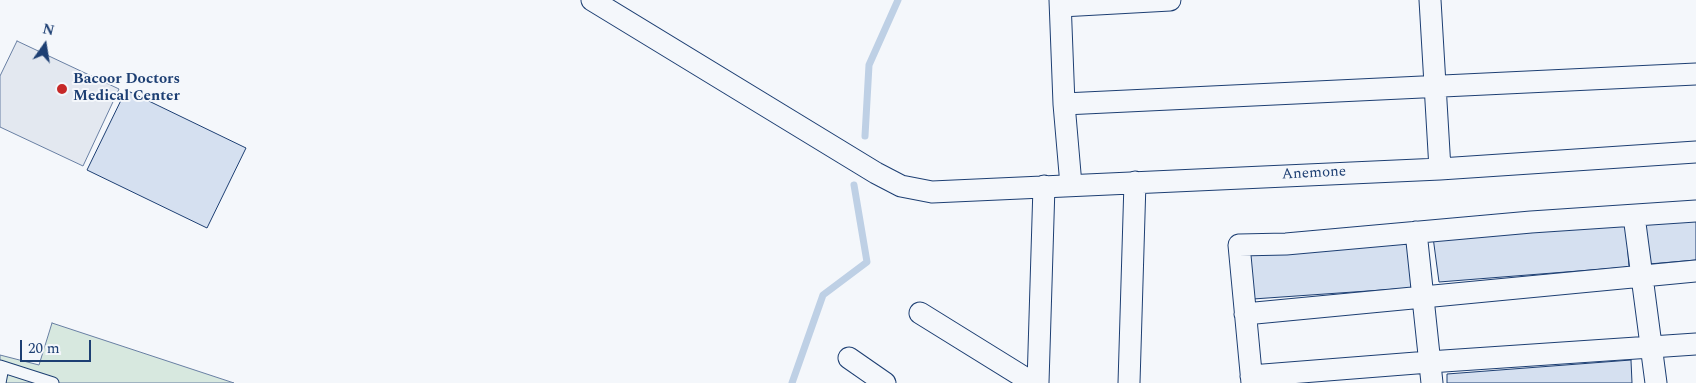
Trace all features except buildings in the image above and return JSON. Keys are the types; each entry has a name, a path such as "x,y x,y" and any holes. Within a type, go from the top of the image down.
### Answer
{"street":[{"name":"Anemone","path":"592,0 876,174 901,186 932,192 1071,184 1440,169 1696,152"},
{"path":"1071,184 1064,104 1061,3 1170,0"},
{"path":"1430,0 1440,169"},
{"path":"1064,104 1696,74"},
{"path":"1129,383 1135,182"},
{"path":"1038,383 1044,186"},
{"path":"1696,211 1531,222 1286,244 1239,245 1251,380 1430,362 1696,344"},
{"path":"1634,216 1656,383"},
{"path":"1416,232 1432,383"},
{"path":"1245,314 1696,271"},
{"path":"920,313 1033,383"},
{"path":"849,358 885,383"}],"lane":[{"path":"0,383 2,366 53,383"}],"shaded area":[{"path":"17,41 119,89 83,166 0,127 0,76"},
{"path":"52,323 234,383 0,383 0,355 39,365"}],"waterway":[{"path":"865,136 869,65 898,0"},
{"path":"792,383 823,295 867,262 854,185"}],"place":[{"name":"Bacoor Doctors Medical Center","path":"62,89"}]}
